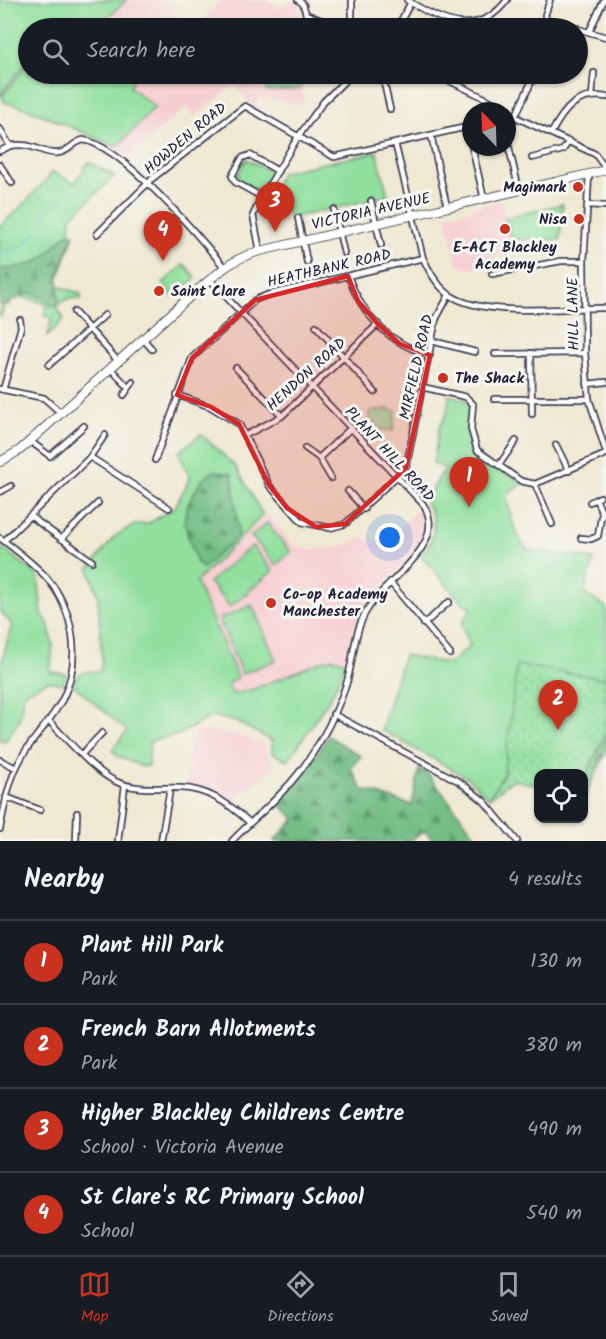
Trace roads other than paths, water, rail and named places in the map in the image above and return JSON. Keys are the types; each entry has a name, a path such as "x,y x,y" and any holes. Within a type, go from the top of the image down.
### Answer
{"main road":[{"name":"VICTORIA AVENUE","path":"0,462 30,441 224,267 260,251 606,169"}],"street":[{"path":"298,0 303,4 306,14 315,18"},
{"path":"352,0 352,18"},
{"path":"485,18 507,0"},
{"path":"604,0 589,32 606,37"},
{"path":"402,18 410,1 438,18"},
{"path":"546,18 545,15 552,1"},
{"path":"592,96 594,73"},
{"path":"260,251 253,215 298,137 331,93 341,84"},
{"path":"384,84 390,109"},
{"path":"456,84 492,102"},
{"path":"530,84 516,115 595,154 606,169"},
{"path":"552,132 562,113 573,103 592,96 606,98"},
{"name":"HOWDEN ROAD","path":"97,234 148,183 245,106 298,137"},
{"path":"298,137 334,157 462,128"},
{"path":"0,129 10,146"},
{"path":"431,135 447,207"},
{"path":"0,151 10,146 29,144 58,153 79,141 89,141 104,148 148,183 224,267"},
{"path":"532,158 561,151 569,141"},
{"path":"395,143 423,258 431,273 449,295 472,306 492,308 606,308"},
{"path":"262,197 235,182 232,176 242,158 250,155 278,171"},
{"path":"474,156 484,199"},
{"path":"511,156 519,190"},
{"path":"0,165 12,183"},
{"name":"HILL LANE","path":"589,174 584,261 585,353 589,399 606,453"},
{"path":"371,201 381,245"},
{"path":"588,205 606,206"},
{"path":"334,210 344,253"},
{"path":"298,218 307,262"},
{"name":"HEATHBANK ROAD","path":"155,460 192,358 241,313 264,296 423,258"},
{"path":"492,274 561,261 584,261"},
{"path":"348,276 361,306 378,324 400,345 430,355"},
{"name":"PLANT HILL ROAD","path":"211,281 423,504 429,515 431,528 426,544 373,601 362,619 346,685 310,758 297,776 232,841"},
{"name":"MIRFIELD ROAD","path":"397,477 406,468 436,319 449,295"},
{"path":"74,312 119,362"},
{"path":"49,365 105,315"},
{"path":"20,320 21,327 2,389 48,400 62,412"},
{"name":"HENDON ROAD","path":"246,435 282,416 378,324"},
{"path":"315,326 375,392"},
{"path":"143,339 152,349"},
{"path":"432,341 475,352"},
{"path":"495,354 585,353"},
{"path":"531,354 531,414"},
{"path":"236,368 282,416"},
{"path":"111,369 128,387"},
{"path":"124,395 133,382"},
{"path":"587,384 606,382"},
{"path":"422,387 466,397 473,404 471,429 477,450 521,481 535,484 606,453"},
{"path":"177,395 230,416 246,435 269,485 302,522 330,528 345,524 397,477"},
{"path":"494,399 589,399"},
{"path":"30,441 50,456 84,426"},
{"path":"319,458 351,428"},
{"path":"0,829 6,797 16,768 63,697 70,678 73,651 69,622 60,599 47,578 2,540 90,457 105,435"},
{"path":"498,465 516,441"},
{"path":"556,445 569,471"},
{"path":"305,448 319,458 331,478"},
{"path":"90,457 169,508"},
{"path":"535,484 552,524"},
{"path":"0,492 11,486"},
{"path":"348,491 364,509"},
{"path":"580,538 591,539 598,536 604,513 595,499"},
{"path":"61,539 98,503"},
{"path":"30,516 92,561"},
{"path":"390,582 450,654"},
{"path":"424,624 449,602"},
{"path":"333,714 460,782 484,801 517,841"},
{"path":"49,721 103,774 125,785 144,789 187,789 210,795 234,808 249,822"},
{"path":"83,753 102,733"},
{"path":"0,760 16,768"},
{"path":"118,841 125,785"},
{"path":"161,841 170,789"},
{"path":"6,797 40,810"},
{"path":"76,841 77,813"}],"waterway":[{"path":"41,222 48,209 62,199"},
{"path":"0,255 22,247 39,230"}],"place":[{"name":"Magimark","path":"578,187"},
{"name":"Nisa","path":"579,219"},
{"name":"E-ACT Blackley Academy","path":"505,229"},
{"name":"Higher Blackley Childrens Centre","path":"275,232"},
{"name":"St Clare's RC Primary School","path":"163,261"},
{"name":"Saint Clare","path":"159,291"},
{"name":"The Shack","path":"443,378"},
{"name":"Plant Hill Park","path":"469,507"},
{"name":"Co-op Academy Manchester","path":"271,603"},
{"name":"French Barn Allotments","path":"558,730"}]}
